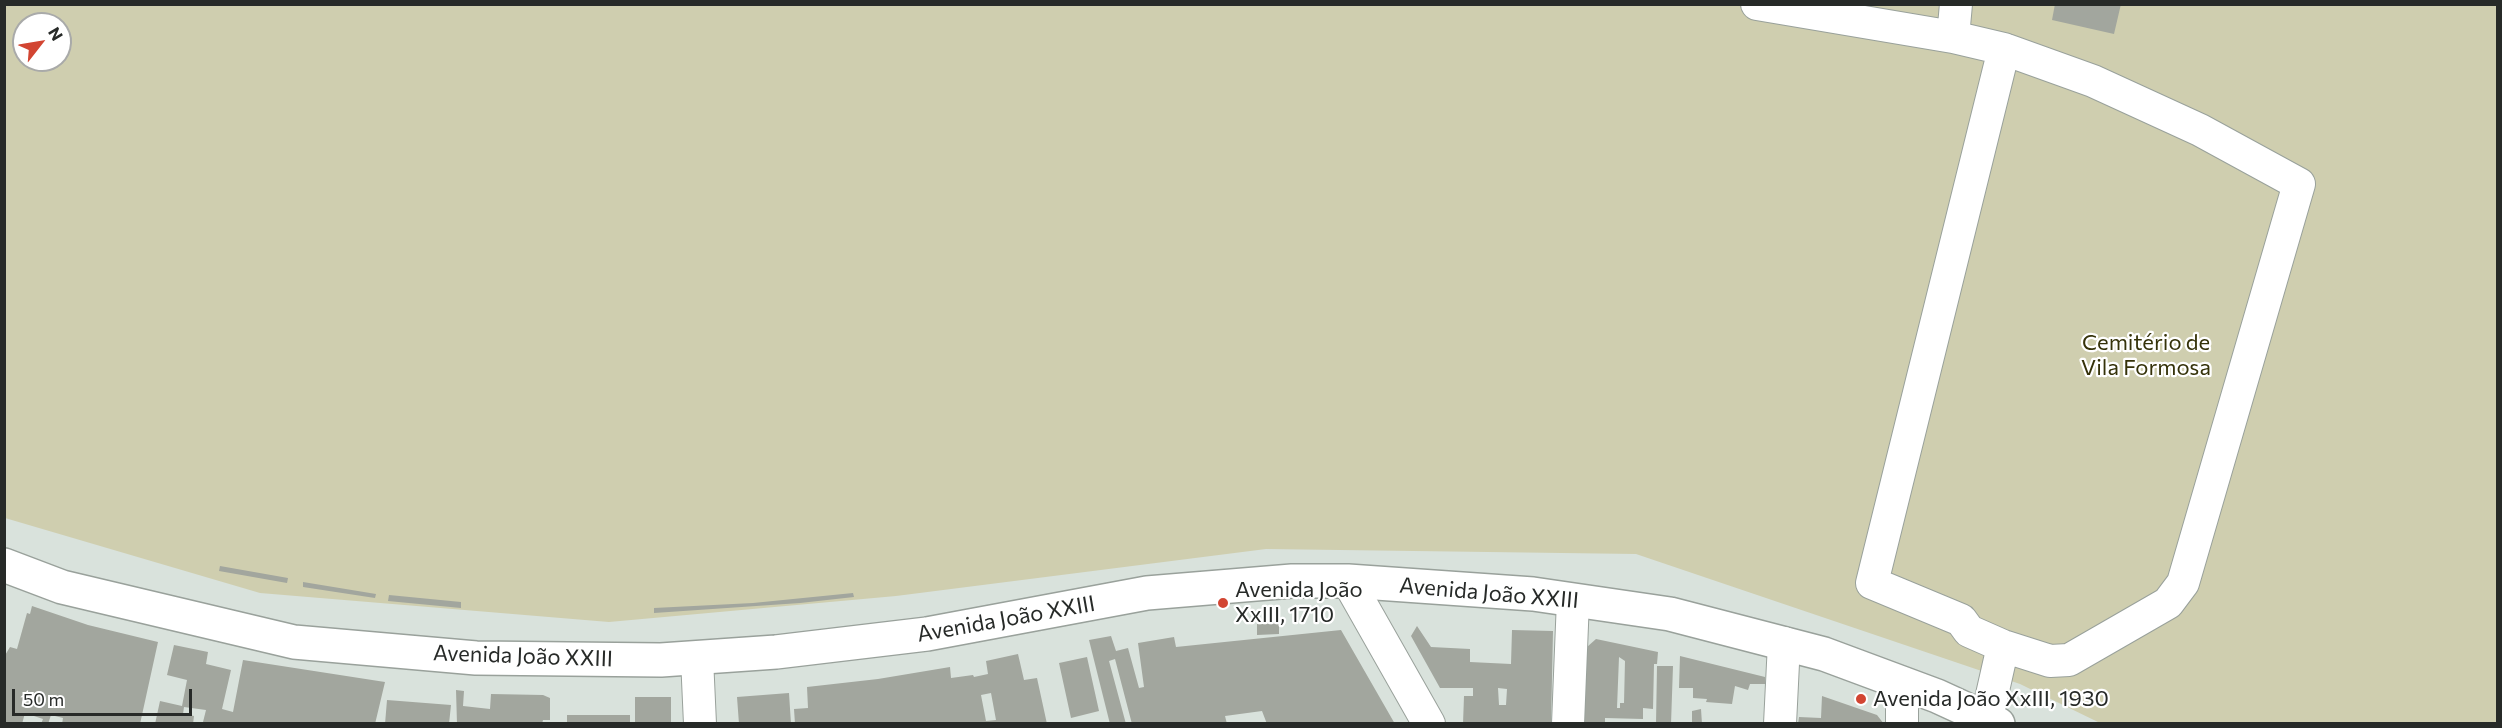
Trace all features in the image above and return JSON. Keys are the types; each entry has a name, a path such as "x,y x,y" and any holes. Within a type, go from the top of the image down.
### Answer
{"main road":[{"name":"Avenida João XXIII","path":"4,564 62,587 294,642 476,658 661,660 776,652 927,634 1147,592 1292,580 1348,581 1533,594 1670,614 1784,643 1824,654 1993,720"}],"street":[{"path":"1757,4 1953,37 2004,49 2093,81 2200,130 2300,184 2183,583 2168,603 2069,660 2050,661 2003,646 1969,631 1961,621 1872,583 2004,49"},
{"path":"1953,37 1956,4"},
{"path":"1348,581 1429,723"},
{"path":"1568,723 1573,600"},
{"path":"1780,723 1784,643"},
{"path":"1993,720 2003,646"},
{"path":"697,658 700,723"},
{"path":"1902,683 1902,723"}],"green space":[{"name":"Cemitério de Vila Formosa","path":"4,5 2497,5 2497,723 2100,723 2020,684 1636,554 1266,549 896,596 609,622 260,593 5,518"}],"building":[{"path":"2055,4 2121,4 2114,34 2052,20"},
{"path":"220,566 288,578 287,583 219,571"},
{"path":"303,582 376,594 375,598 303,587"},
{"path":"853,593 854,597 800,603 654,613 654,608 753,603"},
{"path":"389,595 461,602 461,608 388,601"},
{"path":"32,606 88,625 158,642 140,724 62,724 63,718 51,715 48,724 41,724 43,719 25,713 22,724 4,724 4,657 10,647 17,649 27,613 30,614"},
{"path":"1279,622 1279,634 1257,635 1257,624"},
{"path":"1417,626 1431,647 1470,649 1470,662 1511,664 1512,630 1553,631 1551,724 1463,724 1464,696 1473,696 1473,688 1440,688 1411,636","holes":["1498,688 1507,689 1506,705 1499,705"]},
{"path":"1341,630 1395,724 1267,724 1262,711 1225,716 1227,724 1132,724 1115,659 1109,661 1126,724 1110,724 1089,640 1111,636 1116,651 1128,648 1139,688 1144,687 1138,643 1174,637 1176,647"},
{"path":"1596,639 1658,652 1657,664 1654,664 1653,709 1643,708 1643,719 1605,718 1605,724 1584,724 1587,647","holes":["1619,657 1625,661 1624,703 1620,703 1620,708 1617,708"]},
{"path":"174,645 208,652 206,664 231,670 222,709 233,712 243,660 385,682 375,724 208,724 203,722 206,710 184,707 183,714 194,716 193,724 155,724 160,701 182,706 187,680 167,675"},
{"path":"1018,654 1024,680 1037,678 1047,724 795,724 794,709 808,708 807,687 878,679 950,667 951,678 973,675 974,677 988,674 986,661","holes":["991,693 996,720 986,721 981,695"]},
{"path":"1680,656 1765,677 1765,684 1750,684 1748,690 1735,686 1732,704 1706,702 1707,699 1693,698 1693,688 1679,688"},
{"path":"1087,657 1099,711 1071,718 1059,663"},
{"path":"1657,666 1673,666 1671,724 1656,724"},
{"path":"456,690 464,691 463,706 490,709 491,694 543,695 550,698 550,720 543,720 542,724 457,724"},
{"path":"789,693 791,724 739,724 737,697"},
{"path":"1822,696 1877,715 1884,724 1798,724 1799,717 1821,718"},
{"path":"635,697 671,697 671,724 635,724"},
{"path":"387,700 451,705 449,724 385,724"},
{"path":"1701,709 1702,724 1692,724 1692,711"},
{"path":"567,715 630,715 630,724 567,724"}],"place":[{"name":"Avenida João XxIII, 1710","path":"1223,603"},
{"name":"Avenida João XxIII, 1930","path":"1861,699"}]}
